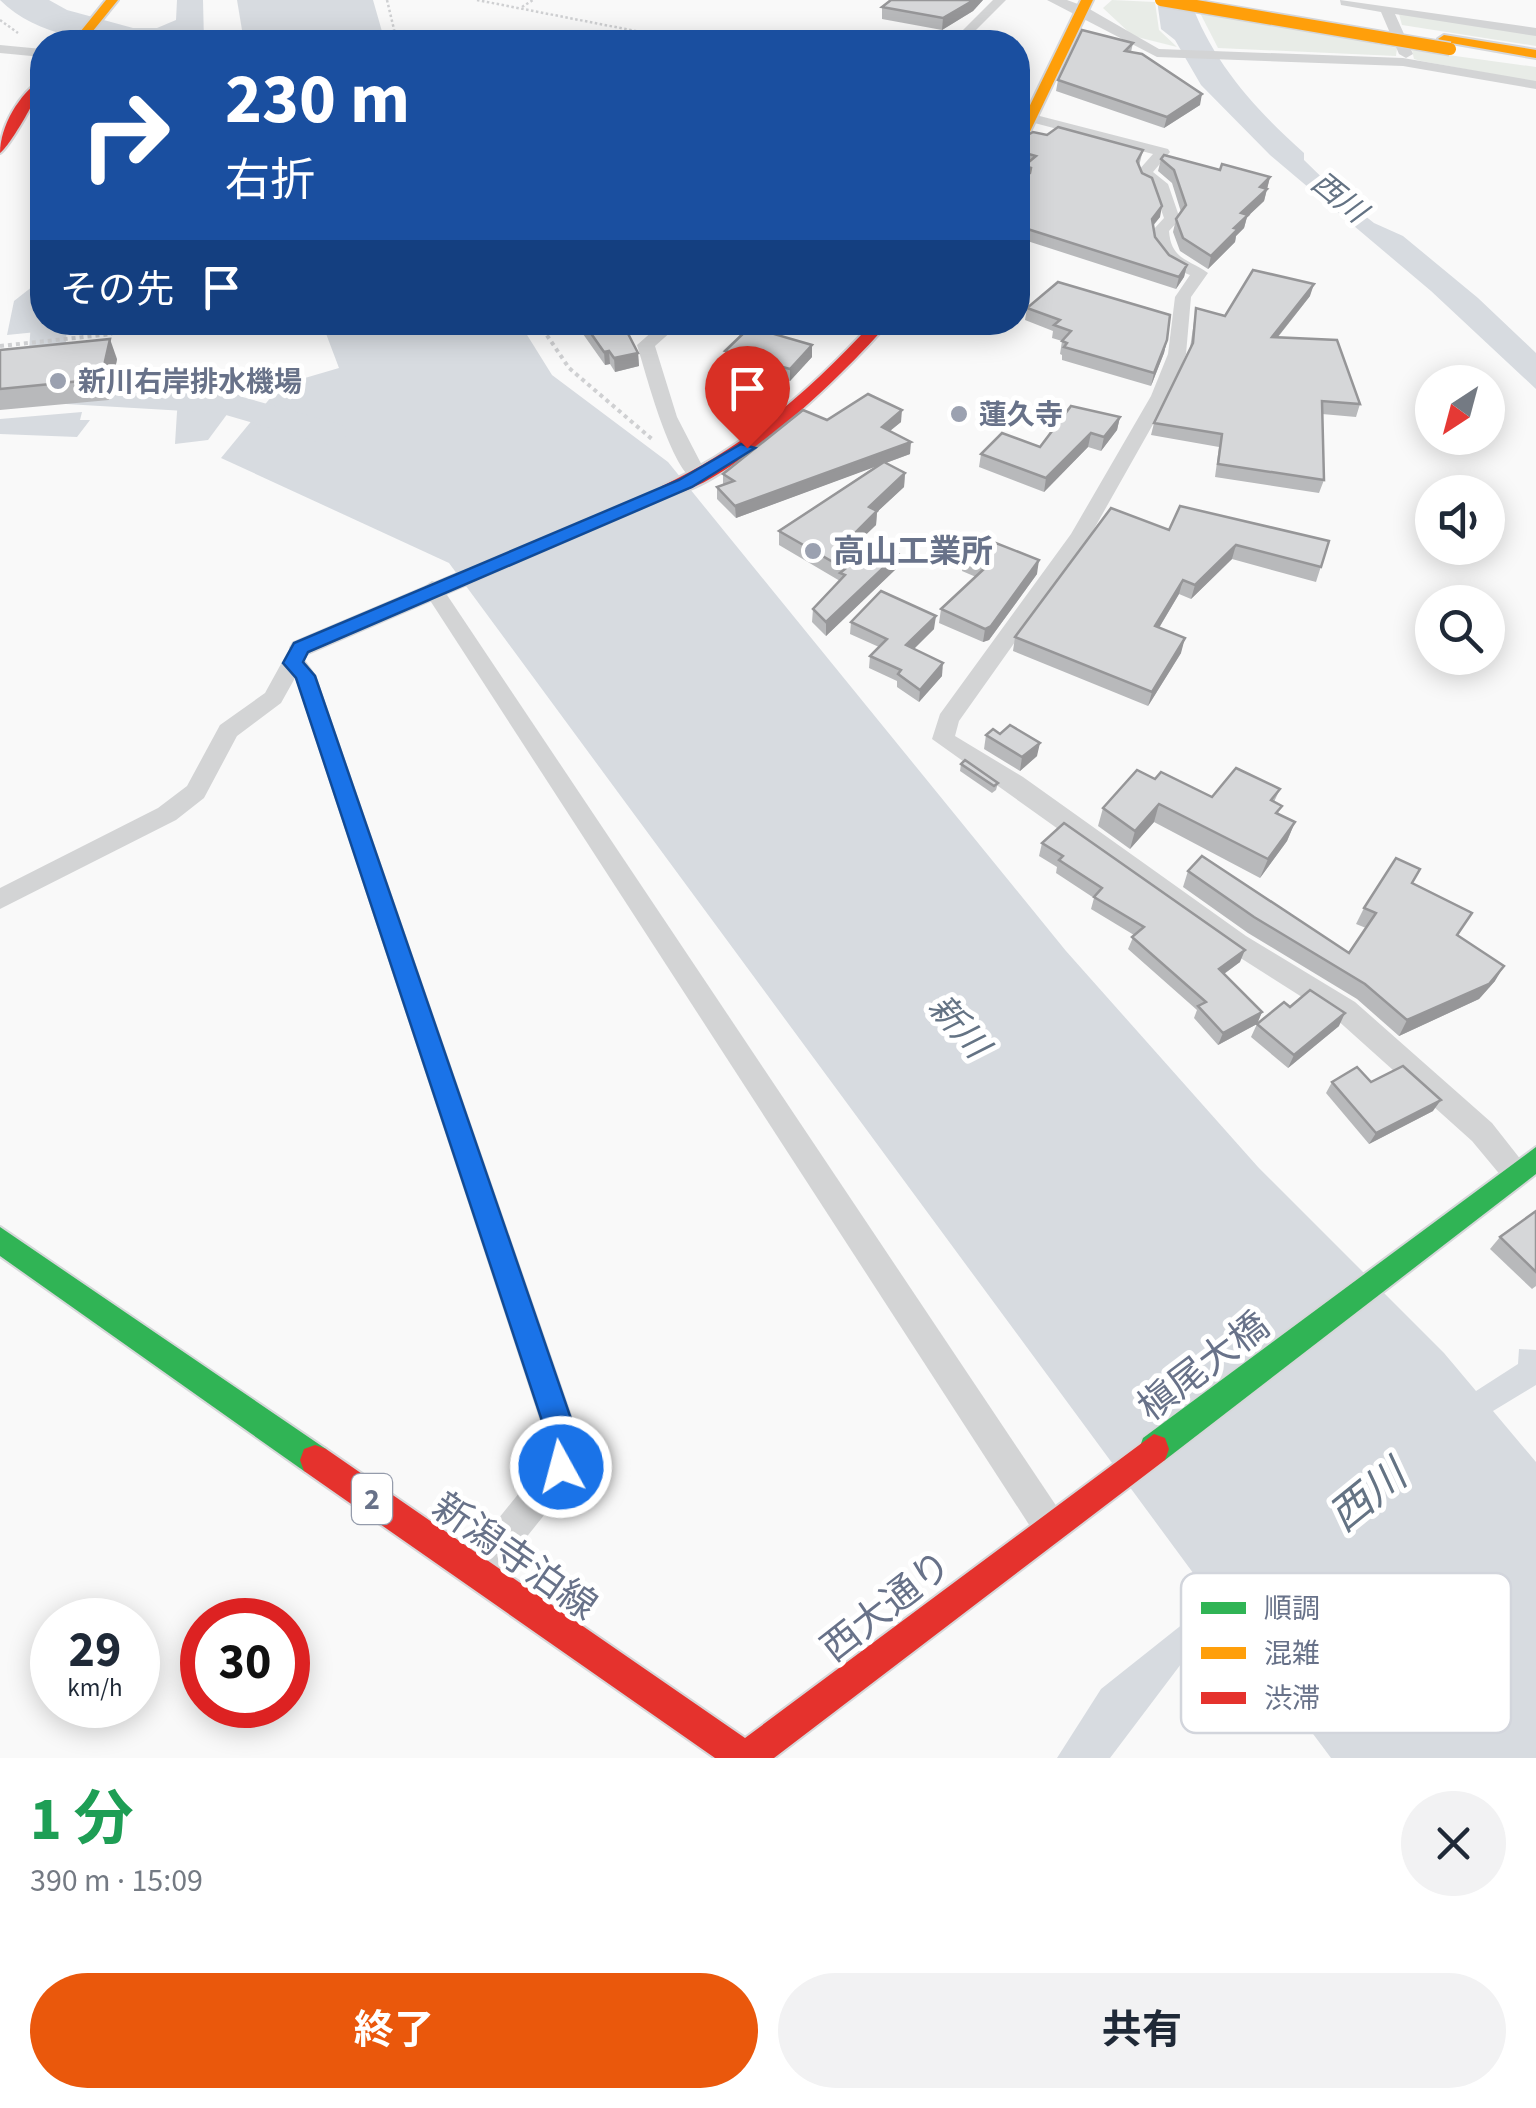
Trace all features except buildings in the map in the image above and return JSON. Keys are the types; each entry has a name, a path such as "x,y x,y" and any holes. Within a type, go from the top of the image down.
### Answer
{"main road":[{"path":"88,30 112,0"},
{"path":"1161,0 1536,54"},
{"path":"1210,0 1536,63"},
{"path":"1030,113 1084,4"},
{"path":"0,149 30,99"},
{"path":"297,655 432,588 692,480 771,433 827,383 870,335"},
{"path":"1517,1174 1536,1159"},
{"name":"槇尾大橋","path":"1059,1517 1517,1174"},
{"name":"新潟寺泊線","path":"0,1240 745,1758"},
{"name":"西大通り","path":"745,1758 1059,1517"}],"street":[{"path":"969,30 1000,0"},
{"path":"1053,0 1084,4 1132,43 1158,53 1409,63 1536,85"},
{"path":"1345,2 1536,32"},
{"path":"1386,9 1409,63"},
{"path":"0,49 30,53"},
{"path":"1030,118 1163,152 1145,171 1146,178 1160,184 1172,220 1161,230 1161,248 1167,260 1200,273 1183,297 1177,354 1160,396 1080,536 948,720 943,739 1015,783 1237,943 1345,1010 1482,1132 1517,1174"},
{"path":"658,335 646,345 692,480"},
{"path":"432,588 1059,1517"},
{"path":"0,899 167,814 196,792 228,731 273,698 297,655"},
{"path":"297,655 563,1439 561,1467 477,1572"}],"path":[{"path":"386,0 394,30"},
{"path":"477,0 631,30"},
{"path":"520,8 533,0"},
{"path":"0,346 103,335"},
{"path":"547,335 570,368 692,480"}],"shaded area":[{"path":"1112,0 1155,2 1159,30 1177,47 1133,36 1103,8"},
{"path":"1198,9 1397,48 1396,56 1218,48"},
{"path":"1399,14 1536,34 1536,46 1402,25"},
{"path":"1412,50 1536,67 1536,82 1421,61 1414,59"}],"water":[{"path":"0,0 49,0 67,10 133,28 157,28 176,20 177,0 203,0 204,30 50,30"},
{"path":"237,0 373,0 382,30 242,30"},
{"name":"西川","path":"1157,0 1190,0 1199,23 1237,84 1304,153 1304,160 1374,223 1403,236 1478,298 1536,353 1536,389 1431,291 1270,155 1201,85 1175,40 1161,29"},
{"path":"30,288 30,333 7,335 14,301"},
{"path":"327,335 527,335 552,375 668,462 1066,951 1258,1167 1444,1353 1476,1391 1518,1364 1519,1349 1536,1350 1536,1385 1493,1411 1536,1462 1536,1758 1331,1758 1312,1733 1511,1733 1511,1573 1193,1573 449,563 221,458 281,385 339,368"},
{"path":"179,381 245,390 208,440 175,444"},
{"path":"82,412 80,420 90,420 77,437 0,434 0,419"},
{"path":"1181,1625 1181,1664 1110,1758 1057,1758 1101,1689"}],"waterway":[{"path":"48,335 45,394 221,402 328,433"}],"traffic: fast":[{"path":"1154,1449 1536,1159"},
{"path":"0,1240 315,1460"}],"traffic: slow":[{"path":"88,30 112,0"},
{"path":"1030,117 1087,0"},
{"path":"1161,0 1450,49"},
{"path":"1444,39 1536,54"},
{"path":"301,648 668,490"}],"traffic: jam":[{"path":"0,149 13,121 30,99"},
{"path":"668,490 758,439 810,396 870,335"},
{"path":"746,1758 1154,1449"},
{"path":"315,1460 744,1758"}],"place":[{"name":"新川右岸排水機場","path":"58,381"},
{"name":"蓮久寺","path":"959,414"},
{"name":"高山工業所","path":"813,551"}],"route":[{"path":"561,1467 563,1439 302,667 293,663 301,648 432,588 686,484 747,448"}],"water label":[{"name":"新川","path":"959,1026"}]}
